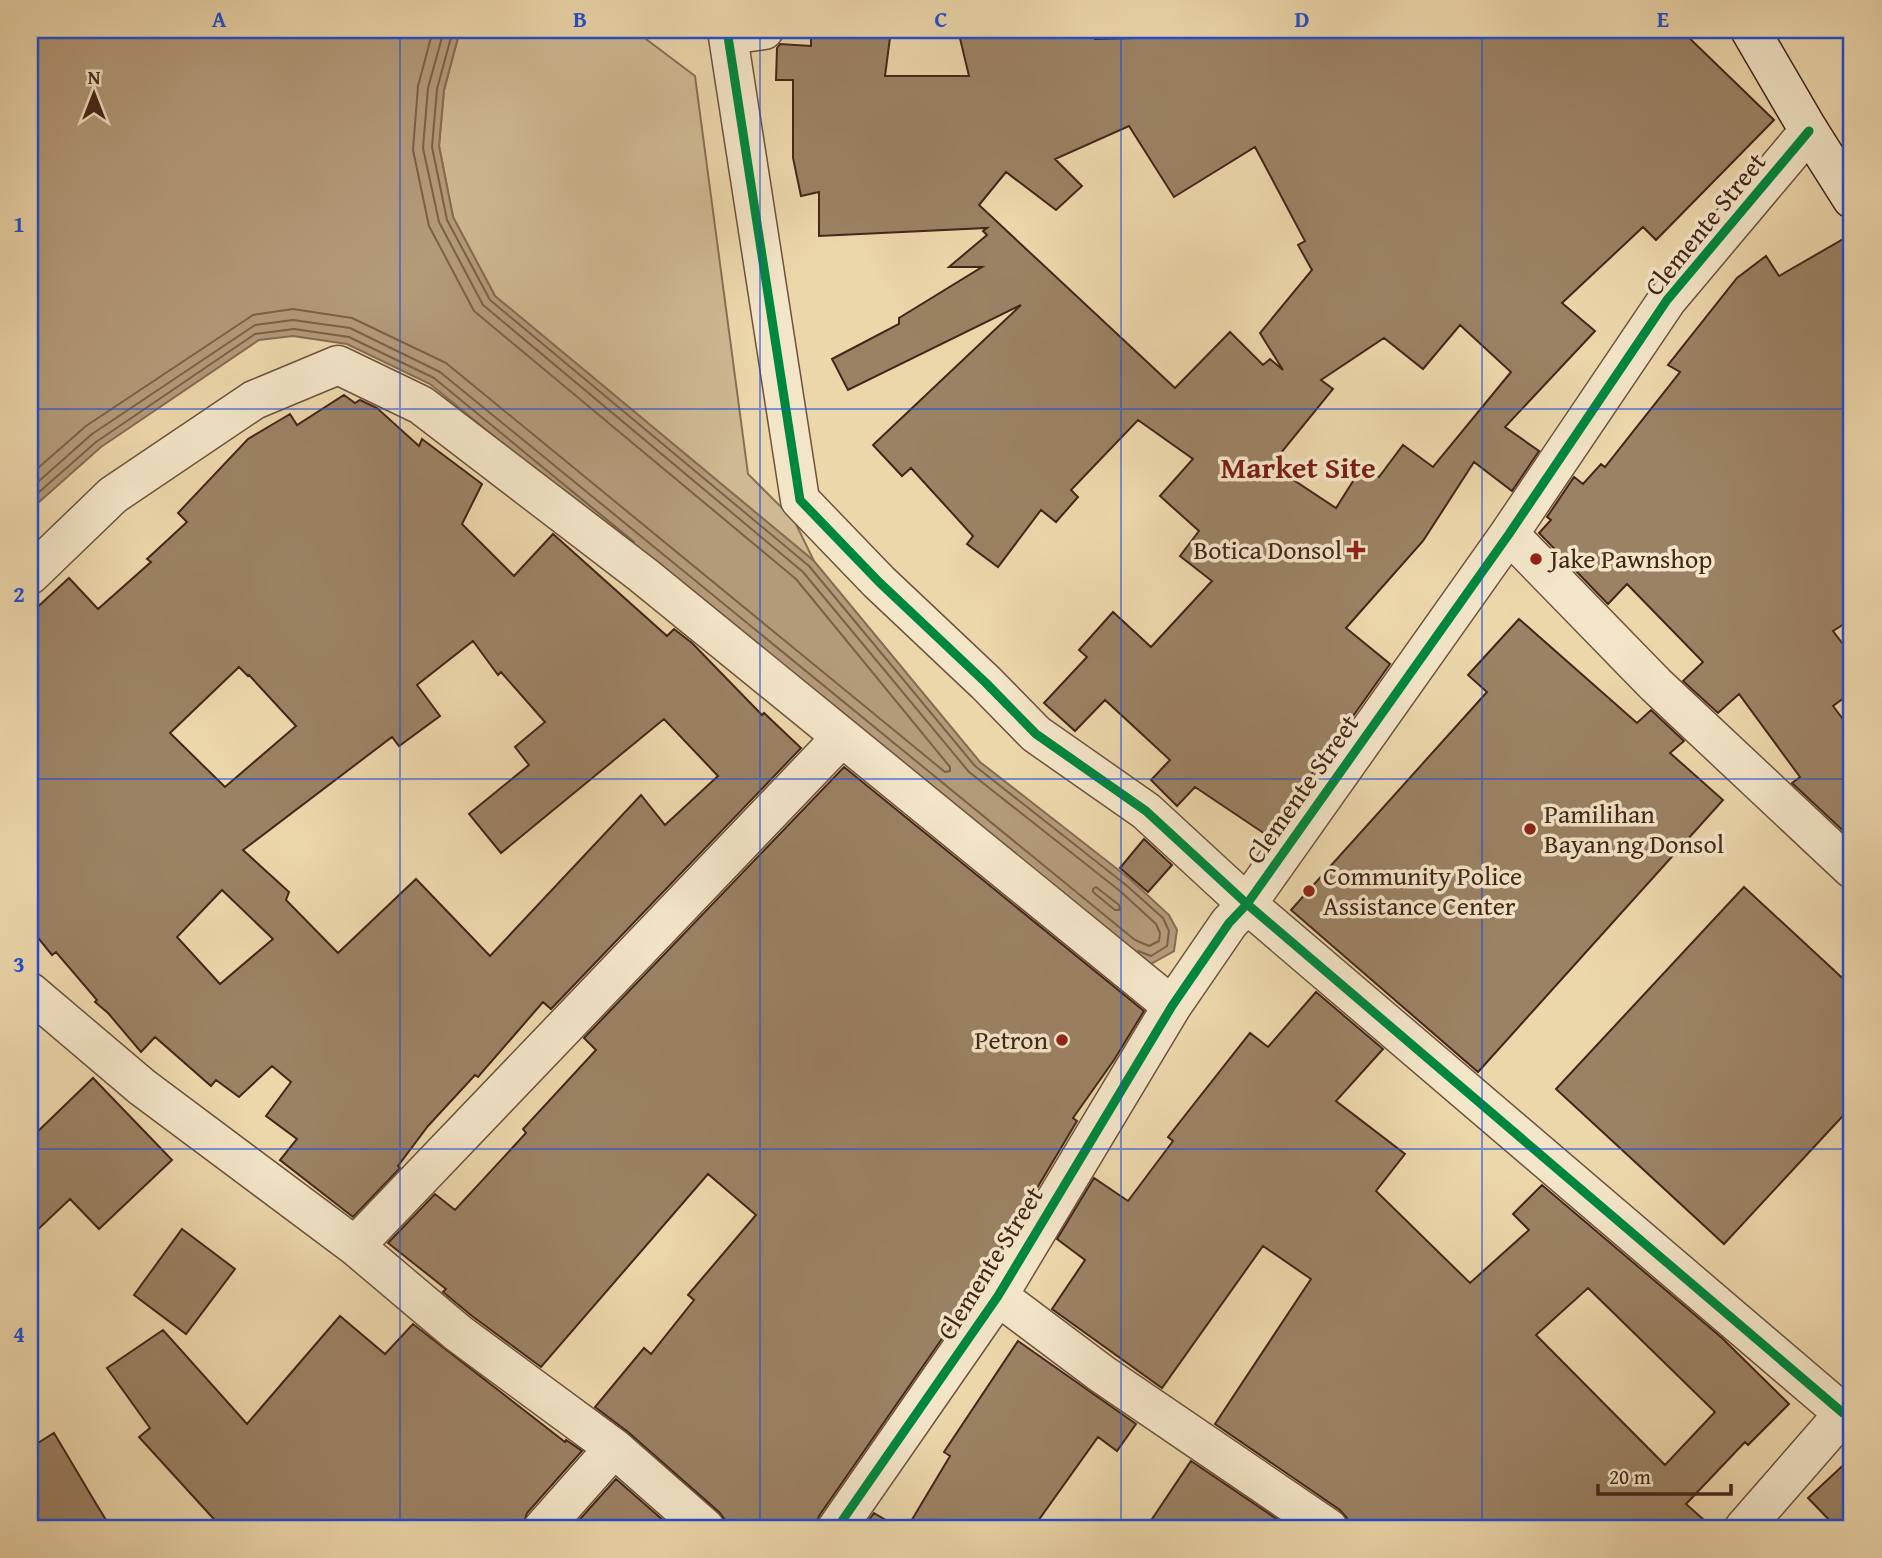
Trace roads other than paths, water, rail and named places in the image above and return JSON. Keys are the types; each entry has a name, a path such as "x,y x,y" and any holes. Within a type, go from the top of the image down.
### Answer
{"street":[{"path":"1750,30 1852,199"},
{"path":"740,31 800,500 878,582 1036,734 1146,811 1238,914 1848,1408 1756,1515"},
{"name":"Clemente Street","path":"837,1528 998,1296 1181,993 1509,534 1667,300 1809,131"},
{"path":"30,575 113,495 254,400 338,365 421,405 643,575 842,737 1181,993"},
{"path":"1509,534 1656,685 1852,869"},
{"path":"355,1246 842,737"},
{"path":"30,993 142,1087 355,1246 458,1332 614,1448 705,1528"},
{"path":"998,1296 1102,1374 1328,1528"},
{"path":"543,1528 614,1448"}],"water":[{"path":"30,30 460,30 444,90 439,146 453,217 495,296 814,561 980,762 1130,879 1169,915 1177,930 1174,951 1151,964 1128,954 430,384 347,344 293,336 259,340 101,447 30,510"}],"place":[{"name":"Botica Donsol","path":"1356,550"},
{"name":"Jake Pawnshop","path":"1536,559"},
{"name":"Pamilihan Bayan ng Donsol","path":"1530,829"},
{"name":"Community Police Assistance Center","path":"1309,891"},
{"name":"Petron","path":"1062,1040"}],"district":[{"name":"Market Site","path":"1298,468"}]}
